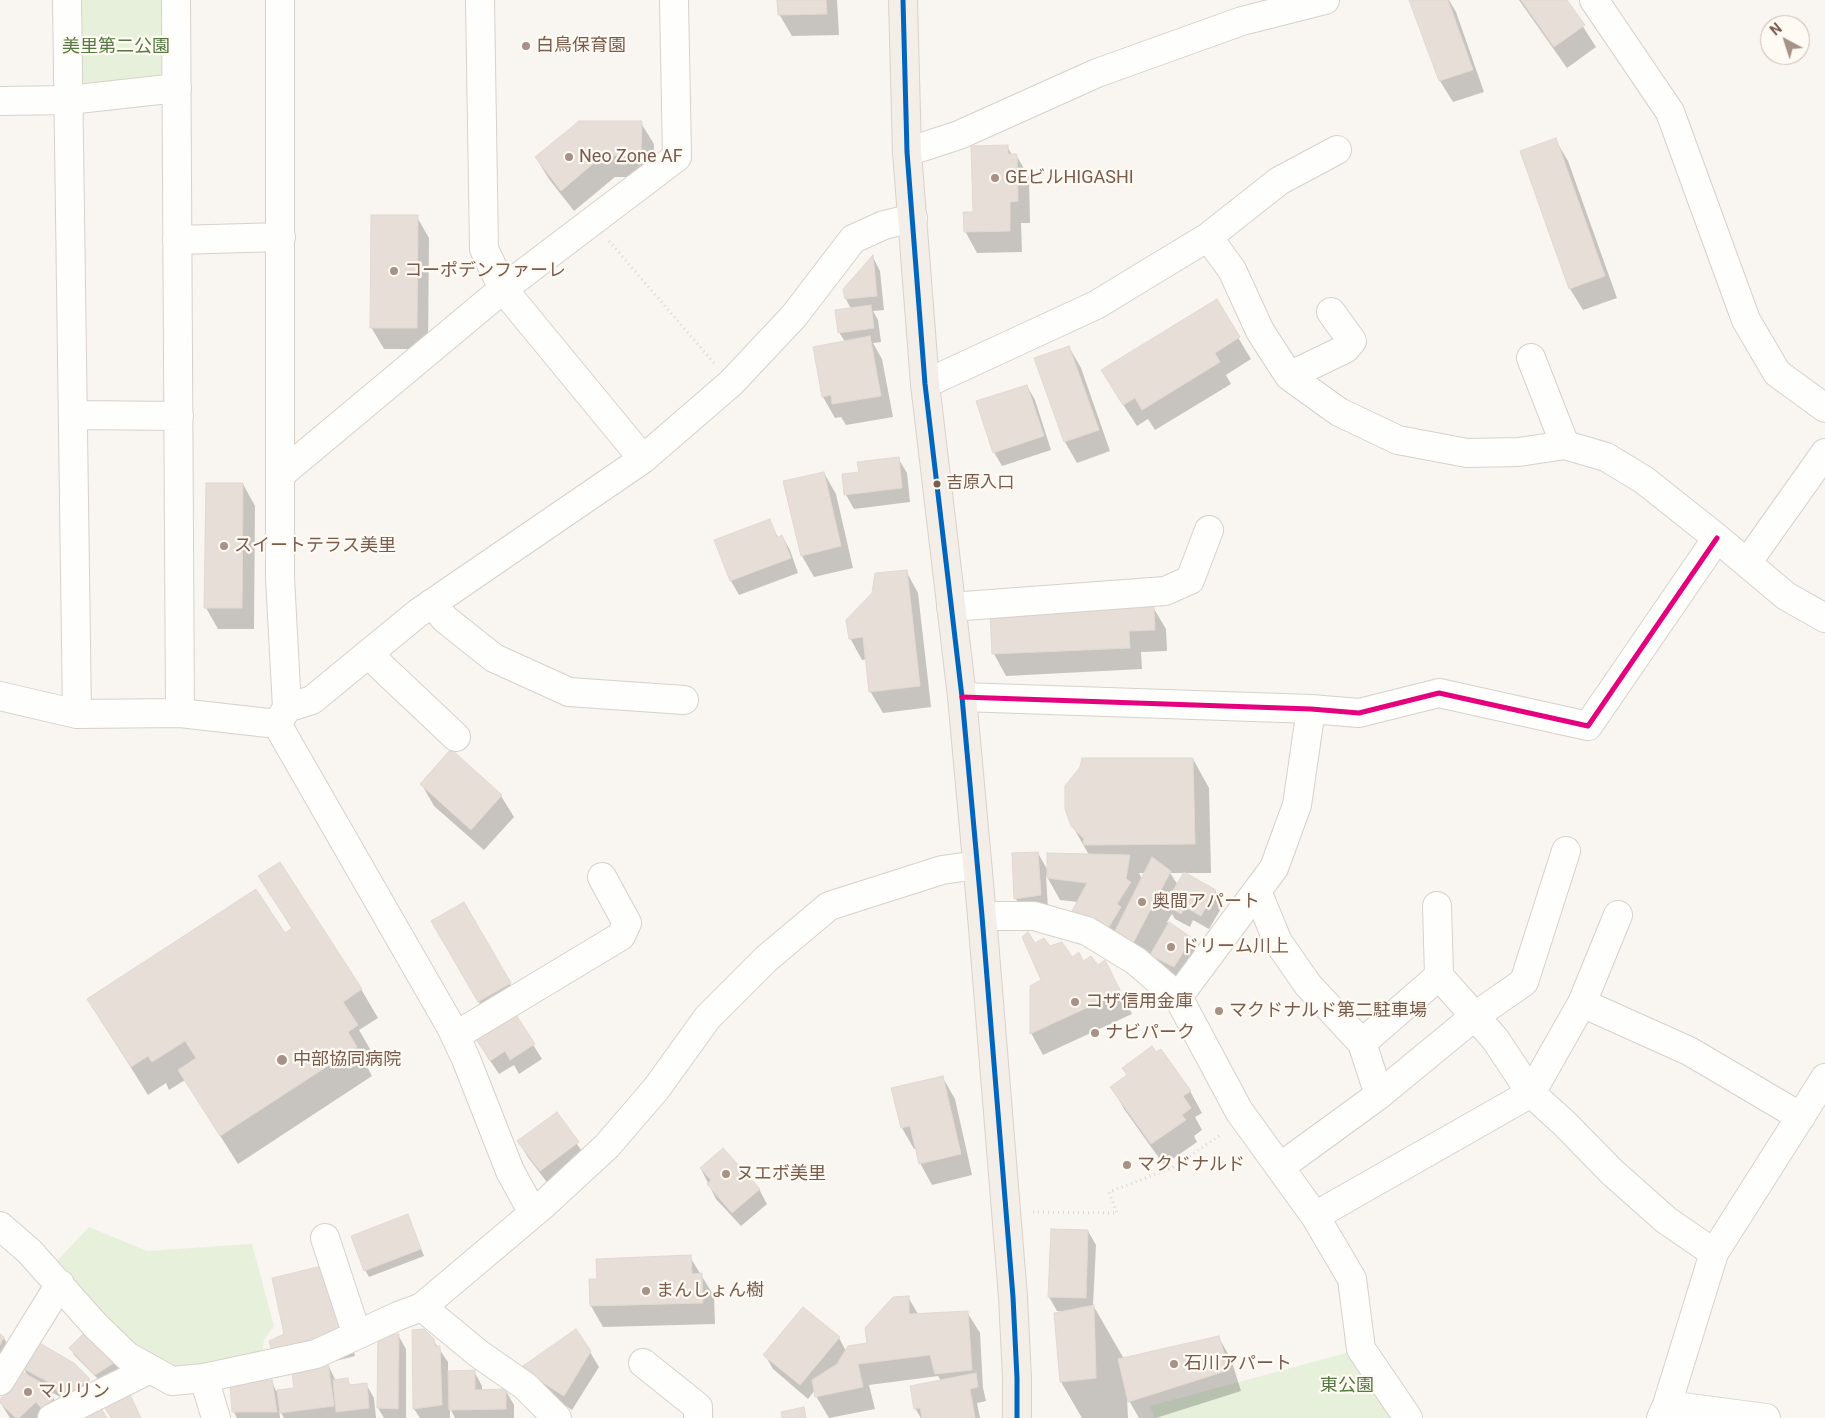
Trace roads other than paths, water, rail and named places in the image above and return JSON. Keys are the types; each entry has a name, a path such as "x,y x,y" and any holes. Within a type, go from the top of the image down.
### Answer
{"main road":[{"path":"902,0 907,152 925,384 962,697 982,916 1013,1297 1017,1418"}],"street":[{"path":"67,0 77,714"},
{"path":"176,0 180,713"},
{"path":"280,0 280,578 282,716 455,1036 510,1170 533,1213"},
{"path":"480,0 484,249 503,289 643,459"},
{"path":"280,475 503,289 677,157 674,0"},
{"path":"907,152 959,135 1240,11 1325,0"},
{"path":"1594,0 1670,112 1746,320 1777,373 1825,408"},
{"path":"0,101 69,100 177,88"},
{"path":"925,384 1096,305 1208,238 1279,181 1337,150"},
{"path":"0,696 77,714 180,713 282,716 312,700 432,603 643,459 731,383 794,316 853,239 884,225 913,218"},
{"path":"177,240 281,237"},
{"path":"1208,238 1232,270 1260,331 1289,376 1339,412 1398,440 1467,453 1519,452 1565,445 1606,457 1644,480 1786,596 1825,618"},
{"path":"1289,376 1345,349 1352,341 1331,312"},
{"path":"1531,358 1565,445"},
{"path":"73,415 179,416"},
{"path":"1747,563 1825,453"},
{"path":"951,607 1165,591 1190,580 1209,530"},
{"path":"962,697 1311,709 1359,713 1439,693 1588,726 1717,538"},
{"path":"432,603 444,618 494,658 569,692 684,700"},
{"path":"368,654 456,737"},
{"path":"1178,996 1274,868 1297,805 1311,709"},
{"path":"1280,1168 1380,1095 1475,1016 1524,982 1566,850"},
{"path":"0,1226 29,1251 96,1326 127,1356 172,1381 204,1378 316,1354 398,1316 422,1307 533,1213 607,1146 656,1089 708,1017 766,959 829,906 942,870 977,865"},
{"path":"455,1036 621,936 627,923 602,877"},
{"path":"1258,891 1278,942 1308,985 1362,1043 1380,1095"},
{"path":"1437,906 1439,976 1495,1039 1531,1092 1612,1172 1666,1220 1714,1253"},
{"path":"1315,1216 1531,1092 1582,1003 1618,915"},
{"path":"982,916 1034,916 1086,931 1136,961 1178,996 1244,1118 1315,1216 1352,1279 1361,1349 1408,1418"},
{"path":"1362,1043 1439,976"},
{"path":"1582,1003 1689,1051 1801,1116"},
{"path":"1766,1418 1664,1412 1714,1253 1825,1078"},
{"path":"325,1238 358,1334"},
{"path":"0,1381 60,1284"},
{"path":"422,1307 479,1354 525,1386 557,1418"},
{"path":"643,1363 698,1407 698,1418"},
{"path":"52,1418 150,1369"},
{"path":"204,1378 216,1418"}],"place":[{"name":"白鳥保育園","path":"526,46"},
{"name":"Neo Zone AF","path":"569,157"},
{"name":"GEビルHIGASHI","path":"995,178"},
{"name":"コーポデンファーレ","path":"394,271"},
{"name":"吉原入口","path":"937,484"},
{"name":"スイートテラス美里","path":"224,546"},
{"name":"奥間アパート","path":"1142,902"},
{"name":"ドリーム川上","path":"1171,947"},
{"name":"コザ信用金庫","path":"1075,1002"},
{"name":"マクドナルド第二駐車場","path":"1219,1011"},
{"name":"ナビパーク","path":"1095,1033"},
{"name":"中部協同病院","path":"282,1060"},
{"name":"マクドナルド","path":"1127,1165"},
{"name":"ヌエボ美里","path":"726,1174"},
{"name":"まんしょん樹","path":"646,1291"},
{"name":"石川アパート","path":"1174,1364"},
{"name":"マリリン","path":"28,1392"}],"park label":[{"name":"美里第二公園","path":"116,47"},
{"name":"東公園","path":"1347,1386"}]}
